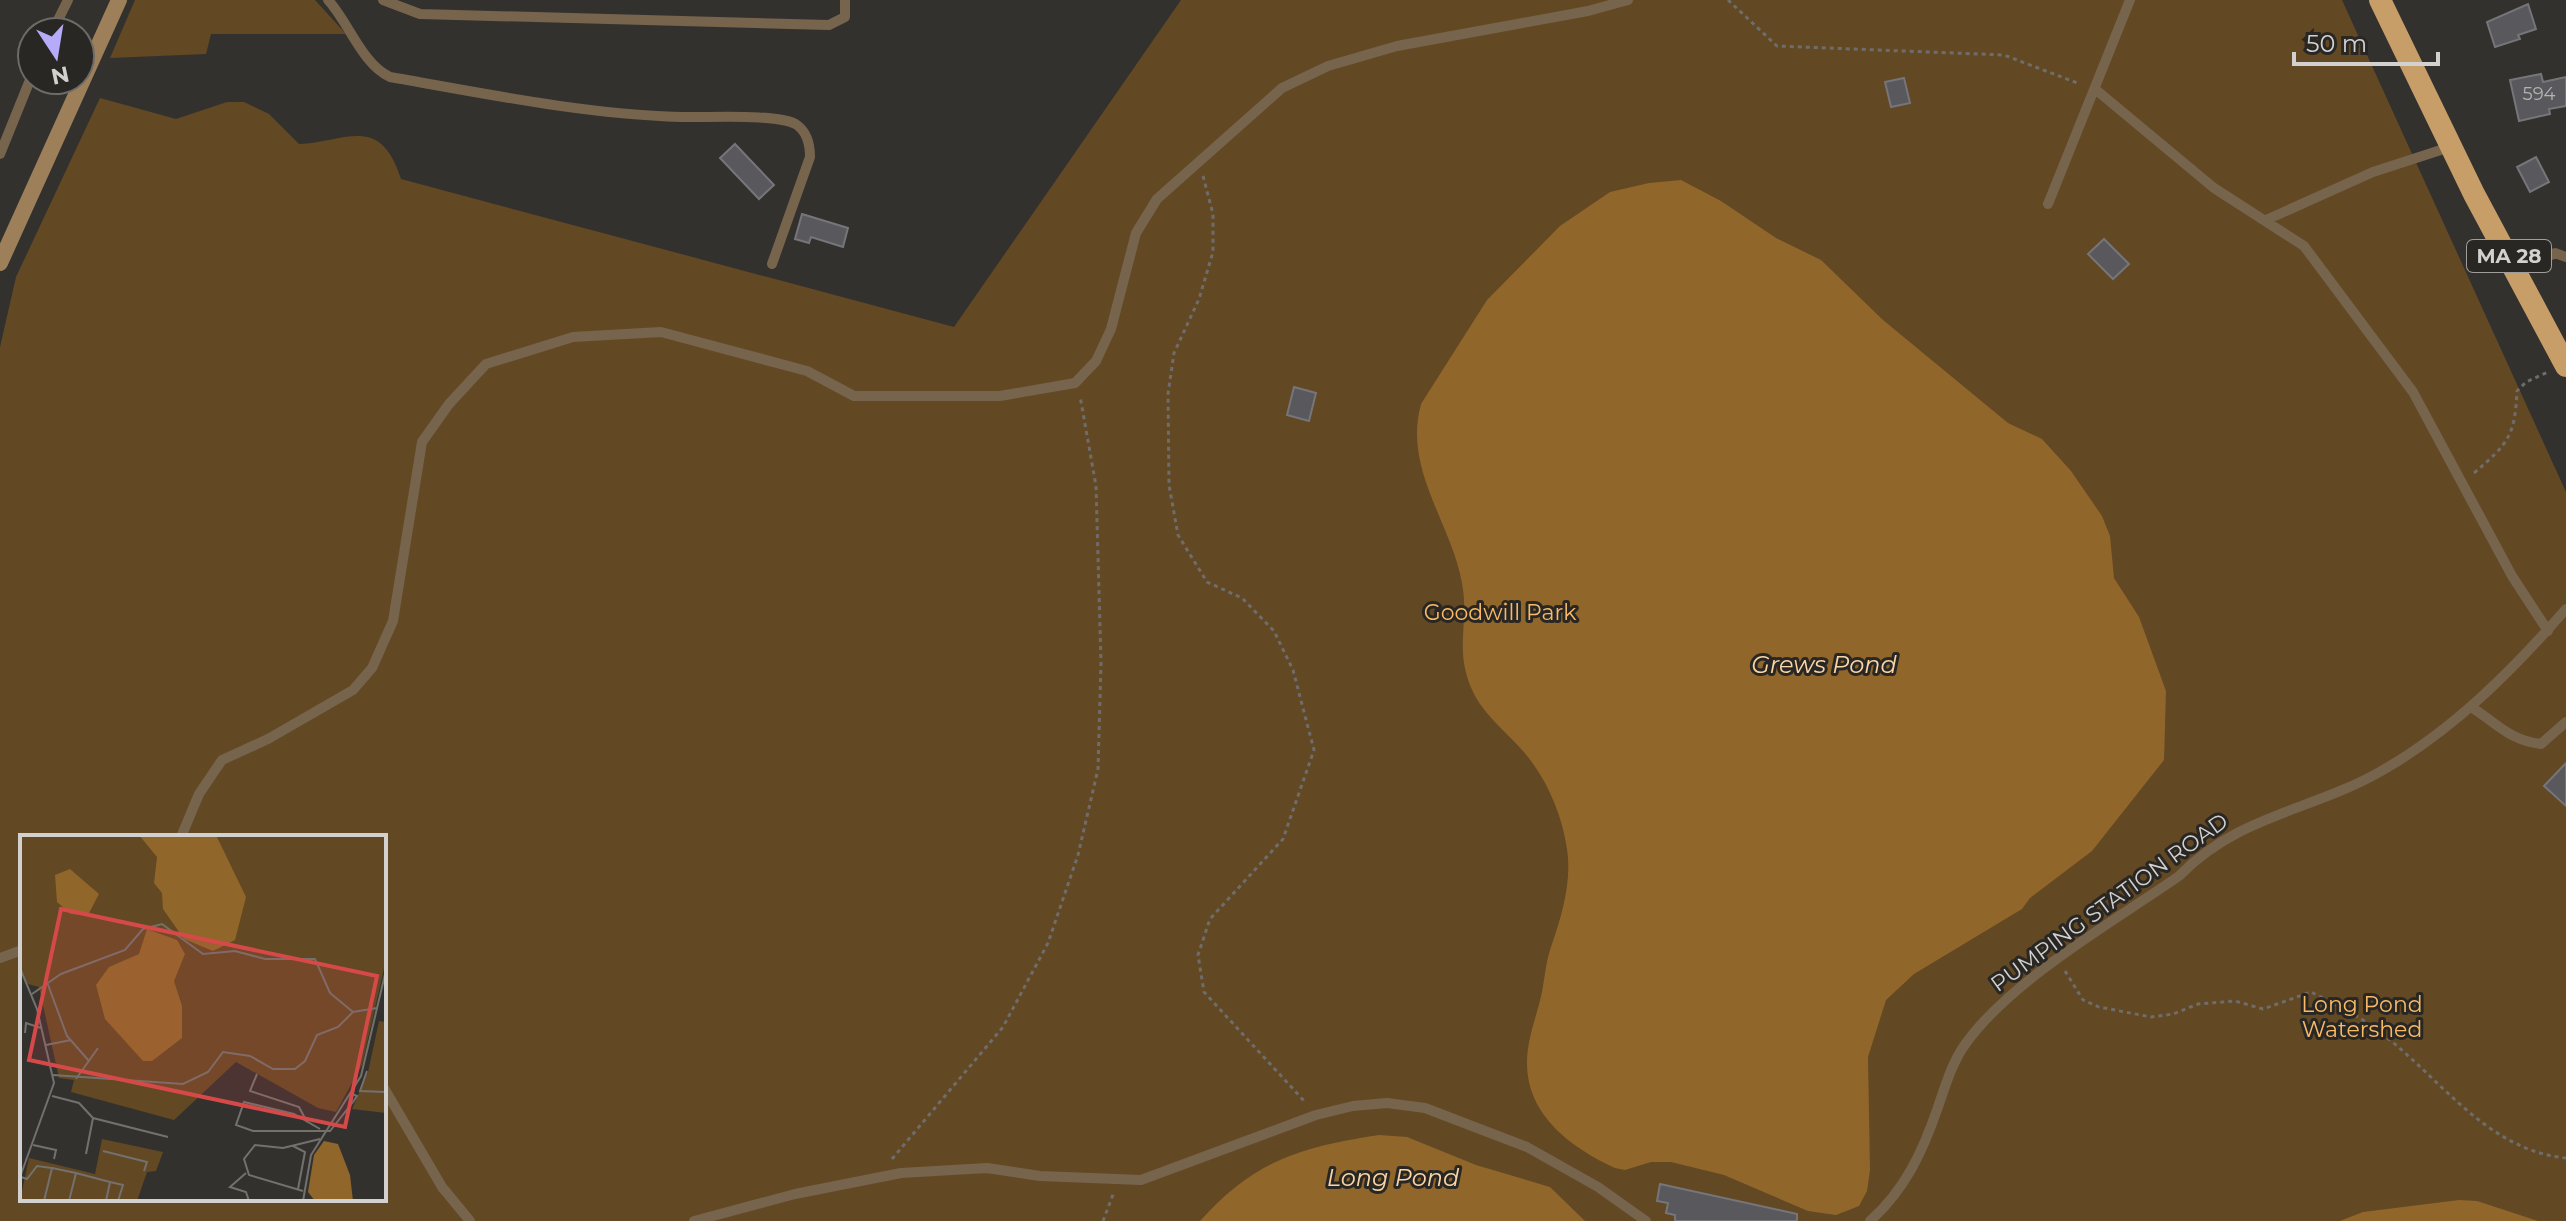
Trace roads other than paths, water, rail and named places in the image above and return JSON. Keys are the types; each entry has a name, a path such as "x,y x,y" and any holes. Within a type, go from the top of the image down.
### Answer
{"highway":[{"name":"MA 28","path":"2380,0 2565,365"}],"main road":[{"path":"0,263 119,0"}],"lane":[{"path":"328,0 346,21 371,64 390,77 569,108 646,116 768,118 796,124 809,140 810,157 772,264"},
{"path":"383,0 420,14 829,25 845,17 845,0"},
{"path":"182,835 199,794 222,760 268,739 353,690 372,668 393,621 422,442 449,404 486,364 573,337 661,332 807,371 854,396 1000,396 1075,383 1096,361 1111,329 1136,233 1157,199 1282,88 1328,66 1397,46 1588,11 1628,0"},
{"path":"2048,204 2130,0"},
{"path":"2095,89 2214,188 2304,246 2413,392 2512,576 2548,631"},
{"path":"0,154 23,96"},
{"path":"2266,220 2373,172 2452,147"},
{"path":"2518,272 2555,253 2566,257"},
{"name":"PUMPING STATION ROAD","path":"1870,1221 1893,1201 1924,1147 1963,1046 2000,1006 2060,959 2247,825 2383,771 2471,707 2566,609"},
{"path":"2471,707 2502,727 2516,741 2541,744 2566,722"},
{"path":"0,958 20,951"},
{"path":"386,1091 442,1187 470,1221"},
{"path":"694,1221 795,1194 877,1177 987,1168 1040,1176 1141,1180 1316,1115 1353,1106 1387,1103 1425,1108 1527,1147 1598,1187 1646,1221"}],"water":[{"name":"Grews Pond","path":"1681,180 1721,201 1776,238 1821,260 1883,320 2008,423 2042,439 2071,471 2102,516 2110,536 2114,578 2139,617 2166,691 2164,760 2092,851 2030,898 2022,909 1914,974 1886,1000 1868,1057 1870,1170 1867,1191 1859,1206 1836,1215 1808,1211 1724,1175 1671,1162 1651,1162 1625,1170 1615,1168 1568,1140 1555,1128 1535,1099 1529,1082 1527,1054 1548,956 1565,898 1568,861 1565,836 1557,809 1539,772 1485,711 1468,680 1463,652 1462,583 1418,451 1417,428 1421,404 1487,300 1560,226 1610,192"},
{"name":"Long Pond","path":"1379,1135 1407,1137 1476,1165 1550,1187 1585,1221 1200,1221 1220,1200 1260,1170 1303,1151"},
{"path":"2459,1200 2477,1201 2538,1221 2340,1221 2363,1212"}],"park label":[{"name":"Goodwill Park","path":"1500,612"},
{"name":"Long Pond Watershed","path":"2362,1016"}]}
